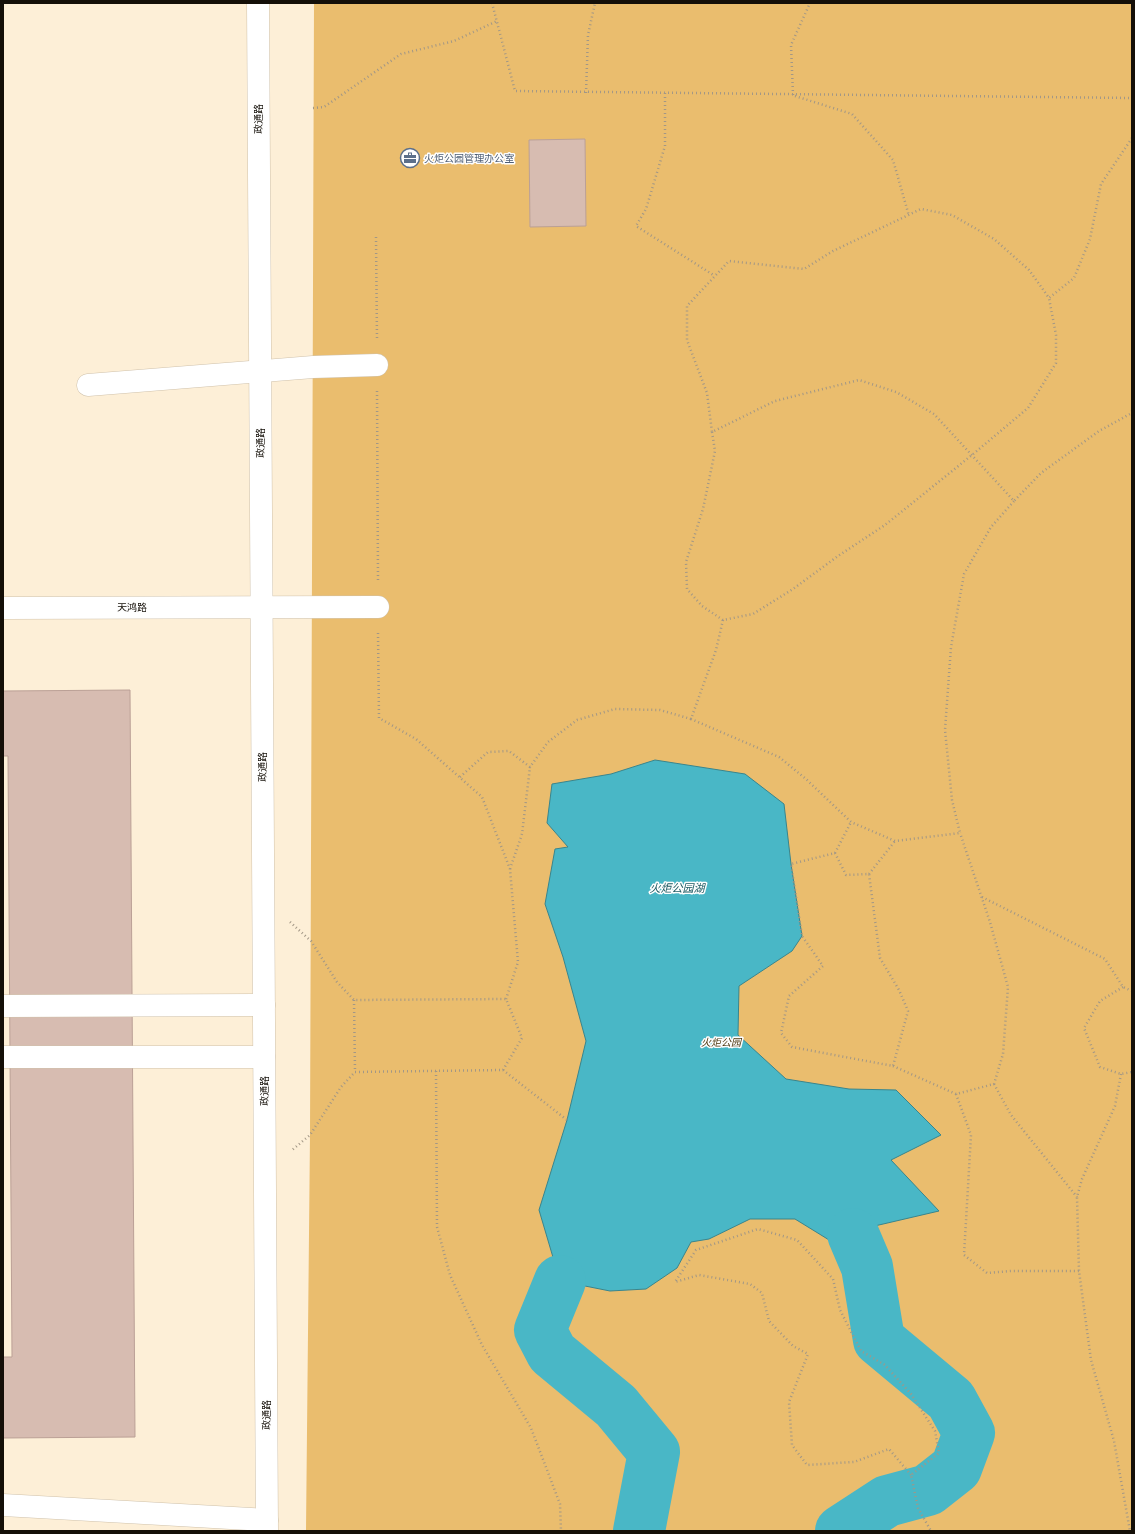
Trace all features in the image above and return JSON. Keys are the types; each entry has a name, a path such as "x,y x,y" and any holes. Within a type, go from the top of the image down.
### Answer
{"street":[{"name":"政通路","path":"258,3 267,1526"},
{"path":"88,385 312,367 377,365"},
{"name":"天鸿路","path":"3,608 261,606 378,607"},
{"path":"3,1006 264,1005"},
{"path":"3,1057 264,1057"},
{"path":"3,1505 267,1526"}],"path":[{"path":"492,3 515,91 1132,98"},
{"path":"586,92 588,35 595,3"},
{"path":"793,95 791,45 810,3"},
{"path":"313,108 324,107 401,54 454,40 497,20"},
{"path":"665,93 665,146 646,209 636,226 715,276"},
{"path":"793,95 852,114 893,160 909,216"},
{"path":"1050,298 1074,278 1090,239 1101,184 1132,138"},
{"path":"922,210 952,215 994,239 1029,270 1050,298 1056,335 1056,363 1028,408 885,525 753,614 723,620 702,606 687,589 686,562 702,509 715,451 707,393 687,340 688,306 729,261 804,269 833,251 909,216 922,210"},
{"path":"376,237 378,718 416,739 482,797 510,869 518,962 506,999 522,1038 504,1070"},
{"path":"712,432 775,401 859,380 896,392 934,414 1014,501"},
{"path":"1077,1197 1011,1115 994,1084 1003,1054 1008,986 990,922 960,833 952,800 945,730 951,647 964,574 991,527 1041,473 1099,431 1130,414 1132,411"},
{"path":"691,719 716,650 723,620"},
{"path":"510,869 522,834 530,766 548,742 577,720 616,709 660,710 691,719 779,757 806,779 851,822 895,841 960,833"},
{"path":"460,777 488,752 509,752 530,766"},
{"path":"851,822 835,853 791,864 802,936 823,966 789,996 781,1033 792,1047 893,1066 956,1094 994,1084"},
{"path":"893,1066 908,1011 899,990 880,958 869,874 895,841"},
{"path":"835,853 846,875 869,874"},
{"path":"981,897 1105,959 1123,987 1132,991"},
{"path":"263,898 310,940 337,982 354,1000 356,1072"},
{"path":"1123,987 1100,1001 1084,1028 1100,1067 1122,1074 1132,1072"},
{"path":"354,1000 506,999"},
{"path":"264,1174 310,1135 341,1087 356,1072 504,1070 567,1120"},
{"path":"436,1071 437,1227 450,1275 482,1345 531,1428 560,1504 560,1531"},
{"path":"1122,1074 1115,1106 1082,1179 1077,1197 1079,1271 1091,1360 1114,1441 1130,1531"},
{"path":"956,1094 971,1135 964,1255 986,1273 1011,1271 1079,1271"},
{"path":"911,1475 939,1453 935,1431 910,1394 885,1365 861,1351 840,1310 833,1279 797,1240 758,1229 696,1250 675,1282 699,1275 750,1284 762,1293 769,1321 793,1346 808,1354 790,1402 792,1445 807,1465 854,1462 888,1449 911,1475 918,1508 931,1531"}],"green space":[{"name":"火炬公园","path":"314,3 1132,3 1132,1531 306,1531 310,1135"}],"water":[{"name":"火炬公园湖","path":"655,760 745,774 784,804 802,936 792,951 739,986 738,1035 786,1079 849,1089 896,1090 941,1135 891,1160 939,1211 866,1228 834,1243 795,1219 750,1219 709,1239 691,1242 677,1268 646,1289 610,1291 560,1281 539,1210 567,1120 586,1041 563,957 545,904 555,849 568,847 547,823 552,784 611,774"}],"building":[{"path":"585,139 586,226 530,227 529,140"},
{"path":"130,690 135,1437 3,1438 3,1357 12,1357 8,756 3,756 3,691"}],"waterway":[{"path":"841,1531 887,1501 928,1490 956,1468 969,1433 951,1400 879,1340 867,1267 853,1234"},
{"path":"560,1281 540,1330 552,1353 616,1406 654,1452 639,1531"}],"place":[{"name":"火炬公园管理办公室","path":"410,158"}]}
